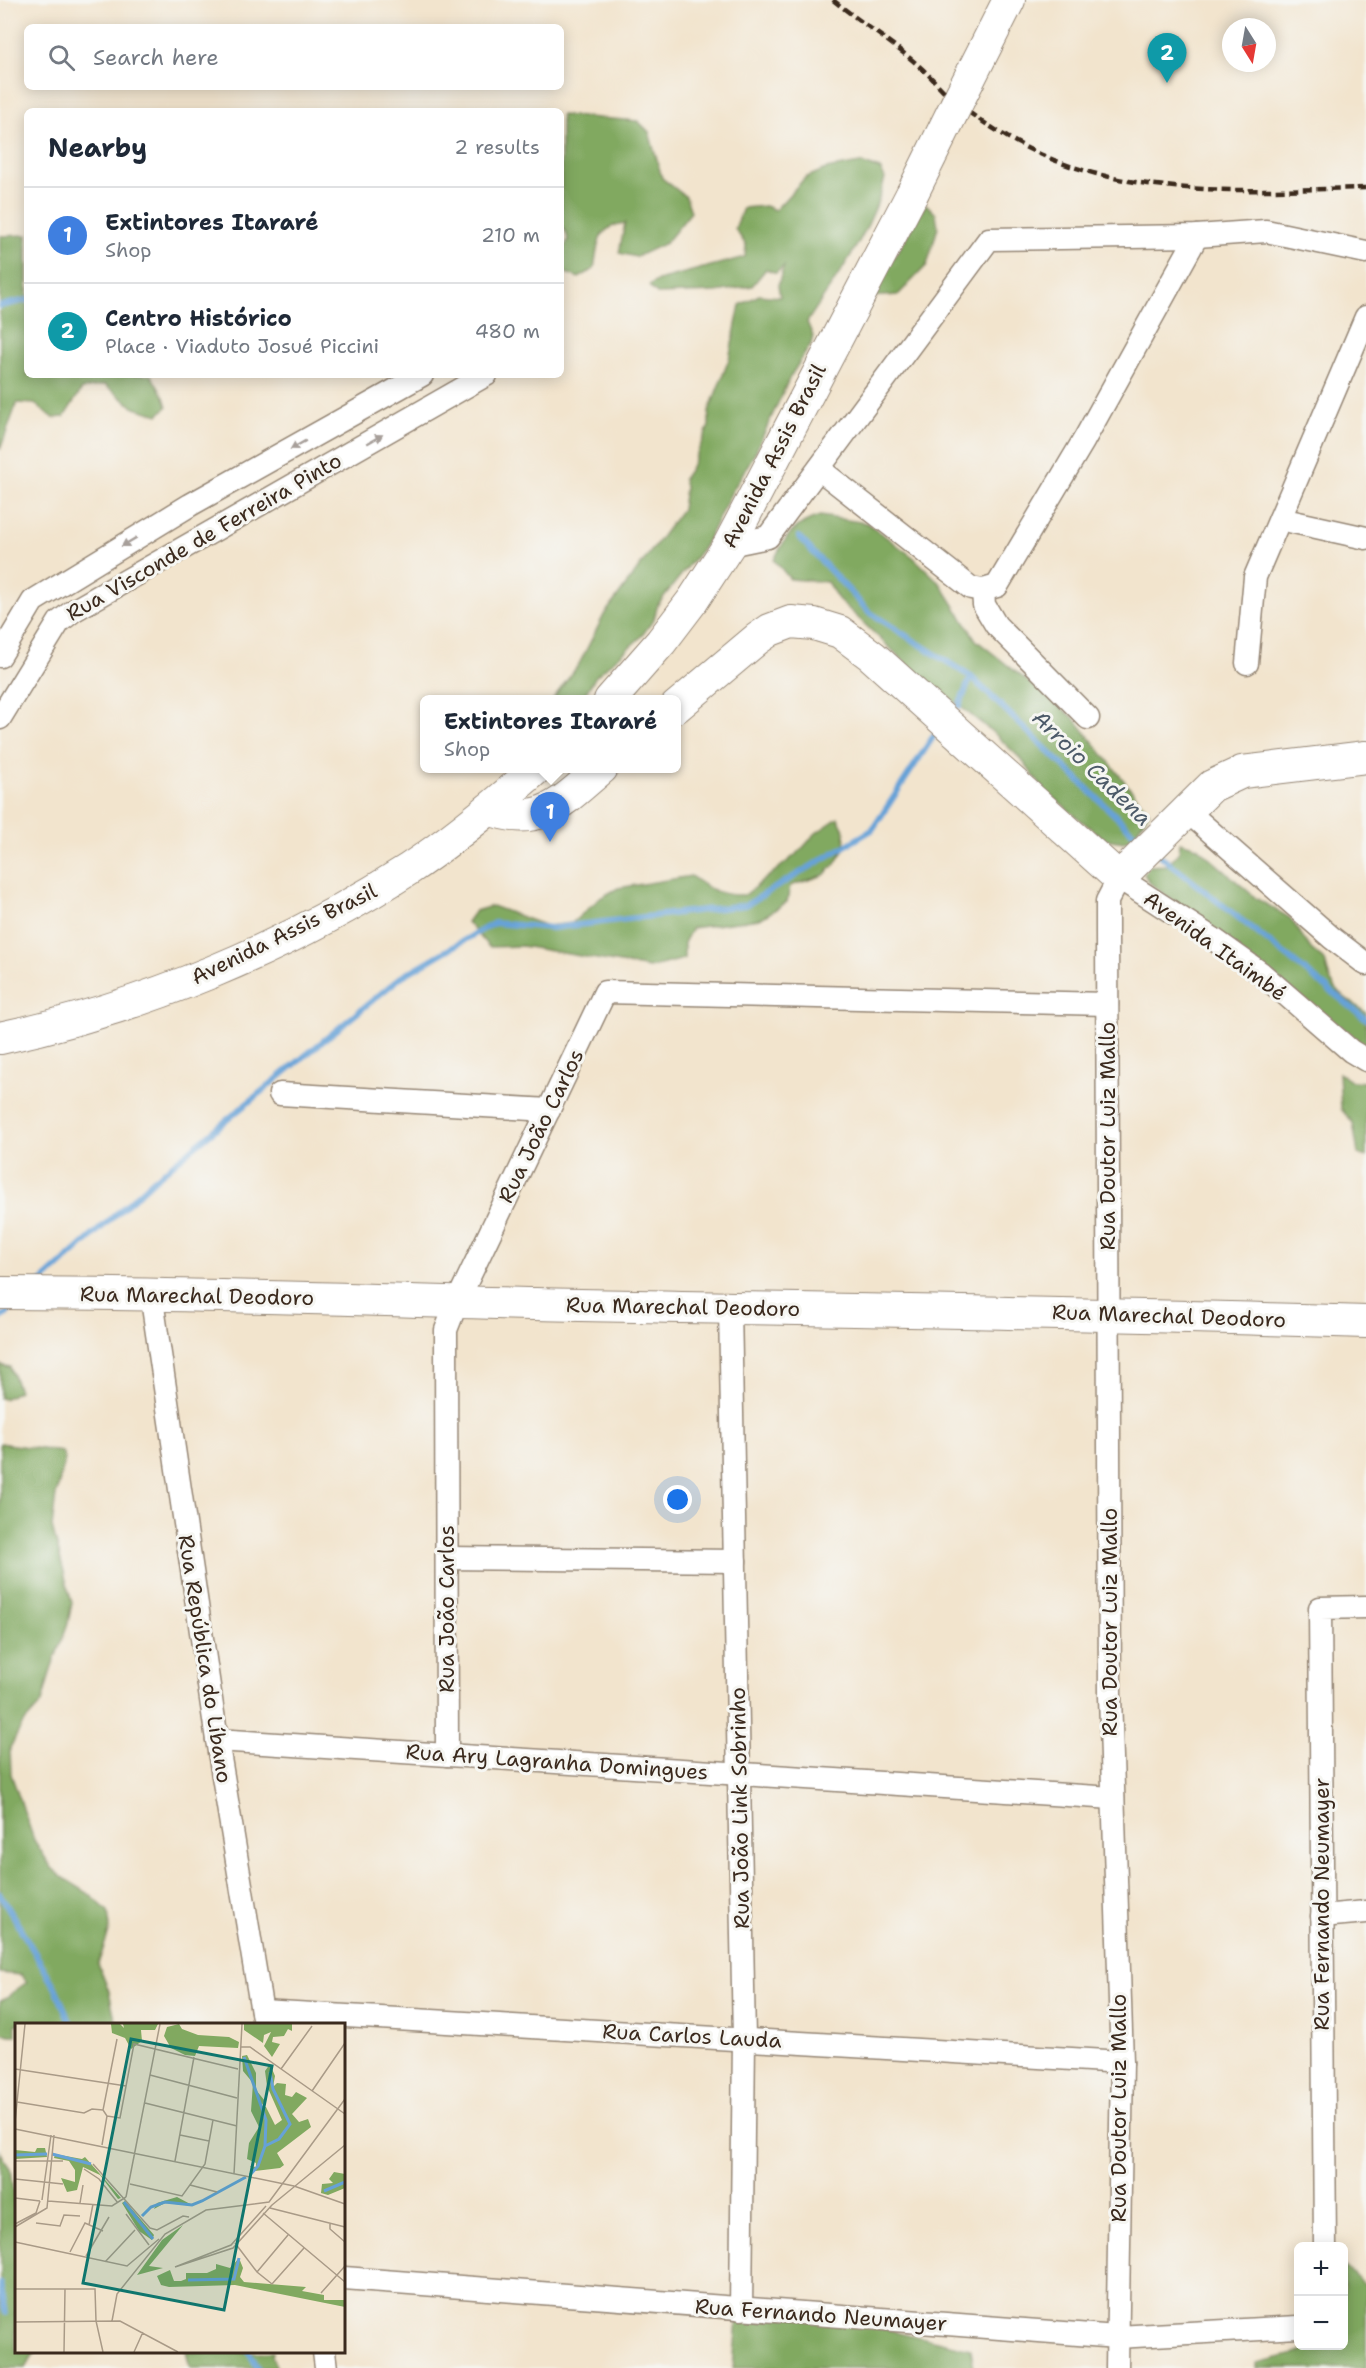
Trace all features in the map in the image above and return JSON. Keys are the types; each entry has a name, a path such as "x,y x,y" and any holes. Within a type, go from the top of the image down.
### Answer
{"street":[{"name":"Avenida Assis Brasil","path":"614,695 661,642 693,600 729,545 912,194 1009,0"},
{"path":"729,545 768,537 989,239 1197,236 1266,231 1366,252"},
{"path":"819,469 971,588 983,590 998,586 1084,440 1197,236"},
{"path":"1247,663 1255,577 1366,317"},
{"name":"Rua Visconde de Ferreira Pinto","path":"3,642 33,601 190,505 417,378"},
{"name":"Rua Visconde de Ferreira Pinto","path":"0,718 59,622 73,611 481,378"},
{"path":"190,505 206,535"},
{"path":"1280,519 1366,538"},
{"path":"983,590 984,605 996,625 1088,718"},
{"path":"681,703 770,630 791,622 814,624 840,632 872,656 1124,874 1212,786 1242,772 1366,757"},
{"path":"3,642 35,662"},
{"name":"Avenida Assis Brasil","path":"0,1038 80,1018 170,989 317,922 389,881 439,848 531,773"},
{"path":"489,809 504,815 524,817 555,807 596,773"},
{"path":"1187,811 1332,938 1366,964"},
{"name":"Rua Doutor Luiz Mallo","path":"1117,2368 1122,2062 1113,1798 1107,901 1124,874"},
{"name":"Avenida Itaimbé","path":"1124,874 1261,973 1351,1051 1366,1060"},
{"name":"Rua João Carlos","path":"447,1755 446,1330 457,1302 605,992 1107,1004"},
{"path":"280,1094 549,1110"},
{"name":"Rua Marechal Deodoro","path":"0,1293 151,1293 730,1308 1108,1313 1366,1322"},
{"name":"Rua República do Líbano","path":"151,1293 217,1740 263,2018"},
{"name":"Rua João Link Sobrinho","path":"730,1308 744,2039 741,2309"},
{"path":"447,1558 735,1561"},
{"name":"Rua Fernando Neumayer","path":"1325,2242 1320,1608 1366,1607"},
{"name":"Rua Ary Lagranha Domingues","path":"217,1740 1113,1798"},
{"path":"1322,1916 1366,1912"},
{"name":"Rua Carlos Lauda","path":"263,2018 744,2039 1122,2062"},
{"name":"Rua Fernando Neumayer","path":"345,2278 1117,2337 1294,2327"},
{"path":"324,2353 326,2368"}],"green space":[{"path":"564,115 638,121 649,132 662,178 686,197 691,212 666,243 636,257 619,253 625,223 608,228 600,238 594,269 579,278 564,272 564,248 568,240 564,230"},
{"path":"860,163 880,169 885,178 872,217 863,235 807,322 813,336 811,344 790,377 755,453 731,493 705,545 658,604 654,619 641,637 596,676 584,695 556,695 579,664 604,615 682,509 685,487 683,479 690,469 709,426 709,411 729,359 740,305 759,295 780,297 778,285 784,266 776,273 766,269 752,286 716,292 657,294 649,286 658,280 745,257 746,245 735,229 743,208 765,206 775,210 805,178 826,169"},
{"path":"926,204 936,214 938,227 927,265 898,295 870,297"},
{"path":"24,235 24,378 153,378 167,407 158,415 135,408 105,385 82,389 64,417 53,418 35,404 17,403 0,450 0,236"},
{"path":"820,516 867,523 913,557 940,583 976,640 1074,718 1149,812 1133,837 1124,842 1104,839 1045,791 1021,759 996,735 907,664 838,599 827,582 790,579 774,560 782,544 797,527"},
{"path":"838,818 845,832 844,849 835,864 824,875 790,886 787,902 760,919 692,928 684,943 684,959 649,968 522,946 489,947 467,922 475,911 492,906 547,926 572,923 600,898 618,888 691,876 716,891 745,895 799,852 816,833"},
{"path":"1180,842 1197,847 1257,899 1290,918 1311,949 1325,961 1330,980 1340,994 1366,1013 1366,1050 1150,883 1144,874 1149,866 1167,865 1179,852"},
{"path":"1339,1073 1351,1081 1366,1082 1366,1157 1358,1154 1353,1123 1341,1109"},
{"path":"0,1365 10,1367 19,1391 4,1399 0,1398"},
{"path":"0,1443 62,1452 65,1459 56,1495 52,1527 72,1603 68,1623 51,1669 42,1703 22,1725 10,1748 11,1774 34,1840 51,1867 62,1877 88,1893 108,1911 110,1929 98,1964 109,1991 116,2023 15,2023 15,2036 0,2033 0,2002 27,1982 21,1975 0,1973"},
{"path":"0,2151 10,2169 15,2208 15,2353 34,2353 25,2368 0,2368"},
{"path":"1348,2269 1366,2285 1366,2368 1257,2368 1257,2363 1304,2350 1348,2350"},
{"path":"827,2315 971,2349 974,2368 733,2368 737,2319"},
{"path":"186,2353 273,2353 272,2357 277,2368 190,2368"}],"waterway":[{"path":"0,306 24,301"},
{"name":"Arroio Cadena","path":"799,537 869,612 971,677 1143,842"},
{"path":"959,706 971,677"},
{"path":"40,1283 155,1179 401,977 494,923 552,928 746,905 872,830 935,734"},
{"name":"Arroio Cadena","path":"1158,854 1366,1019"},
{"path":"0,1319 17,1304"},
{"path":"0,1894 55,1987 71,2023"},
{"path":"0,2284 6,2313"},
{"path":"250,2353 258,2368"}],"railway":[{"path":"833,0 909,57 953,100 1007,137 1049,158 1092,173 1182,188 1228,190 1366,188"}],"place":[{"name":"Centro Histórico","path":"1167,83"},
{"name":"Extintores Itararé","path":"550,842"}]}
